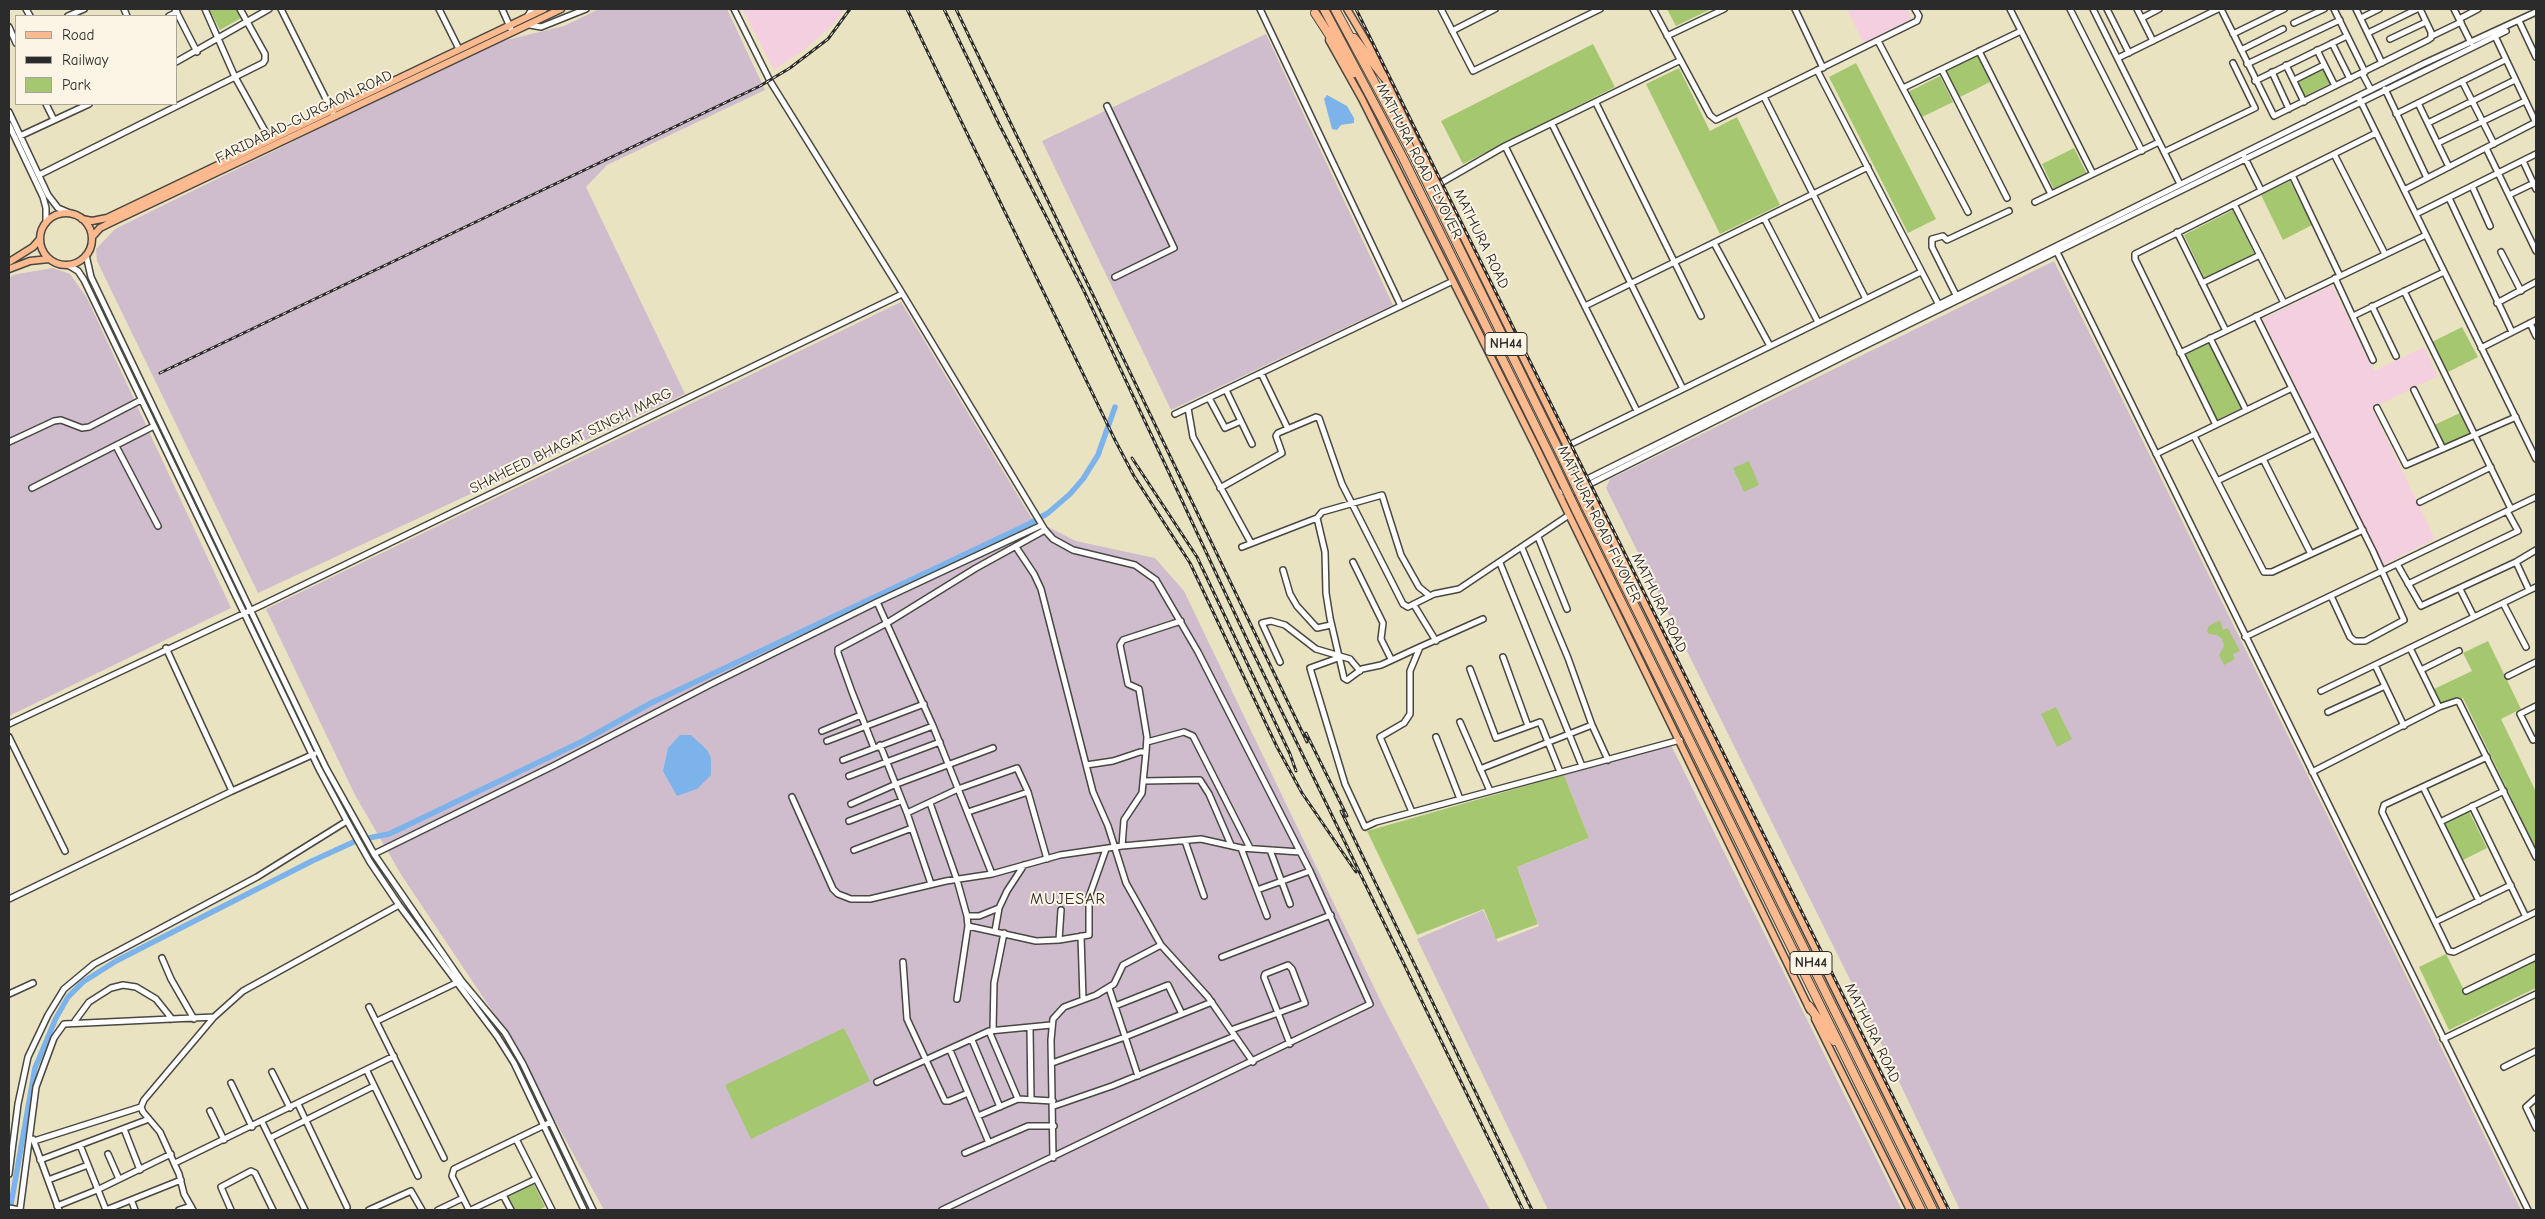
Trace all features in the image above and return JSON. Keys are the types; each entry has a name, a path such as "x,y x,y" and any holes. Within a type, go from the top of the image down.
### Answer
{"highway":[{"name":"MATHURA ROAD FLYOVER","path":"1324,9 1367,88 1447,246 1844,1055"},
{"name":"NH44","path":"1335,10 1345,27"},
{"path":"1314,11 1351,70 1367,88"},
{"path":"1345,27 1384,76"},
{"name":"MATHURA ROAD","path":"1345,27 1444,218"},
{"path":"1423,156 1444,218"},
{"name":"MATHURA ROAD FLYOVER","path":"1444,218 1933,1210"},
{"path":"1809,1006 1844,1055"},
{"name":"NH44","path":"1844,1055 1921,1210"}],"main road":[{"name":"FARIDABAD-GURGAON ROAD","path":"92,237 100,228 459,49 544,9"},
{"name":"FARIDABAD-GURGAON ROAD","path":"82,219 92,221 107,218 270,140 561,9"},
{"name":"MATHURA ROAD","path":"1347,9 1369,46 1423,156 1439,184 1584,484 1944,1210"},
{"path":"1314,11 1362,98 1560,496 1910,1210"},
{"path":"9,262 33,247 40,239 46,223 54,217 63,214 72,214 82,219 89,227 92,237 91,247 86,255 78,262 68,265 59,264 49,259 43,252 40,239"},
{"path":"9,269 30,262 49,259"}],"street":[{"path":"70,15 84,9"},
{"path":"205,9 235,77 270,140"},
{"path":"39,175 235,77 265,60 265,54 240,9"},
{"path":"178,61 197,52 269,9"},
{"path":"281,9 333,113"},
{"path":"439,9 459,49"},
{"path":"502,9 513,32"},
{"path":"526,17 532,9"},
{"path":"530,24 541,27 586,9"},
{"path":"734,9 770,81 1043,526 1053,539 1073,550 1135,565 1148,572 1156,580 1181,621 1310,871 1370,1004 1253,1062 942,1210"},
{"path":"1260,9 1401,306"},
{"path":"1441,9 1471,68 1476,70 1600,9"},
{"path":"1452,31 1495,9"},
{"path":"1654,9 1680,61 1713,119 1720,119 1918,21 1919,16 1915,9"},
{"path":"1667,36 1724,9"},
{"path":"1795,9 1820,69 1939,306"},
{"path":"2010,9 2093,174"},
{"path":"2070,9 2142,151"},
{"path":"2093,9 2180,184"},
{"path":"2107,9 2129,53"},
{"path":"2137,9 2153,41"},
{"path":"2142,18 2159,9"},
{"path":"2203,9 2206,15"},
{"path":"2118,58 2219,9 2272,115 2304,102 2428,40 2478,9"},
{"path":"2233,34 2284,9"},
{"path":"2294,23 2324,9"},
{"path":"2334,9 2348,36 2371,90"},
{"path":"2356,9 2382,63"},
{"path":"2361,18 2379,9"},
{"path":"2368,33 2418,9 2432,36"},
{"path":"2454,9 2471,43"},
{"path":"176,10 197,52"},
{"path":"2359,98 2371,90 2536,14"},
{"path":"2247,64 2340,20"},
{"path":"2390,40 2426,22"},
{"path":"1560,496 1939,306 2057,252 2359,98 2385,89 2495,36 2519,22"},
{"path":"2519,22 2536,57"},
{"path":"9,27 15,40"},
{"path":"2241,50 2283,29"},
{"path":"1903,88 2021,30"},
{"path":"2255,80 2348,36"},
{"path":"2404,190 2536,123 2495,36"},
{"path":"1878,41 1968,212"},
{"path":"2332,43 2350,79"},
{"path":"2317,50 2335,86"},
{"path":"1979,51 2051,194"},
{"path":"2396,114 2505,60"},
{"path":"1439,184 1505,146 1680,61"},
{"path":"2164,152 2255,108 2233,63"},
{"path":"2286,65 2304,102"},
{"path":"2294,80 2324,65"},
{"path":"1942,70 2007,198"},
{"path":"2272,72 2289,109"},
{"path":"2428,123 2515,80"},
{"path":"2462,81 2494,144"},
{"path":"2385,89 2427,178"},
{"path":"1764,97 1866,299"},
{"path":"2359,98 2536,459"},
{"path":"2438,143 2525,101"},
{"path":"1596,103 1701,316"},
{"path":"2418,103 2450,167"},
{"path":"46,105 54,120"},
{"path":"20,136 87,105"},
{"path":"1107,106 1174,248 1115,277"},
{"path":"9,112 54,203 72,214"},
{"path":"1552,124 1683,389"},
{"path":"9,125 43,197 46,208 46,223"},
{"path":"2216,425 2134,257 2137,252 2376,133"},
{"path":"2035,202 2159,142"},
{"path":"1505,146 1637,411"},
{"path":"2486,148 2536,251"},
{"path":"2334,154 2385,254"},
{"path":"2416,214 2536,154"},
{"path":"1939,306 1956,294 2180,184 2244,155"},
{"path":"2244,155 2261,190"},
{"path":"2523,160 2535,182 2536,189"},
{"path":"1585,306 1868,167"},
{"path":"2292,175 2338,277 2352,316 2373,360"},
{"path":"2509,195 2535,182"},
{"path":"2472,186 2490,226"},
{"path":"2449,198 2512,332"},
{"path":"2234,204 2284,303"},
{"path":"1956,294 1932,247 1932,240 1943,236 1947,240 2009,210"},
{"path":"1764,218 1818,322"},
{"path":"2177,232 2226,331"},
{"path":"2180,353 2426,235"},
{"path":"1714,243 1770,346"},
{"path":"2054,246 2528,1210"},
{"path":"2501,252 2521,291"},
{"path":"86,255 91,277 319,752 374,854 514,1063 584,1210"},
{"path":"2202,283 2260,255"},
{"path":"68,265 78,271 84,280 312,755 347,821 399,905 459,982 505,1034 523,1064 593,1210"},
{"path":"1567,446 1922,272"},
{"path":"2352,316 2444,272"},
{"path":"1175,414 1453,281"},
{"path":"2497,303 2536,282"},
{"path":"2404,291 2491,467 2518,531 2408,584"},
{"name":"SHAHEED BHAGAT SINGH MARG","path":"9,724 902,294"},
{"path":"2372,306 2396,356"},
{"path":"2256,316 2363,530 2404,620 2365,641 2355,641 2350,637 2331,596"},
{"path":"2481,348 2536,320"},
{"path":"2530,323 2536,336"},
{"path":"2210,338 2246,410"},
{"path":"1261,373 1288,429"},
{"path":"2156,454 2292,388"},
{"path":"1226,390 1252,444"},
{"path":"2414,390 2443,449"},
{"path":"1209,398 1225,428 1241,421"},
{"path":"9,442 54,421 61,420 82,428 89,428 142,400"},
{"path":"1188,408 1193,437 1251,543"},
{"path":"2377,408 2406,465 2516,417"},
{"path":"1220,488 1282,453 1277,434 1316,417 1319,418 1342,484 1352,502 1364,532 1403,604 1408,607 1430,596 1459,589 1569,515"},
{"path":"32,488 154,426"},
{"path":"2217,481 2315,434"},
{"path":"2194,436 2264,572 2268,573 2363,530"},
{"path":"116,446 158,526"},
{"path":"2264,459 2311,554"},
{"path":"2420,502 2491,467"},
{"path":"1242,547 1317,518 1322,512 1382,495 1401,555 1419,587 1430,596"},
{"path":"2246,637 2536,497"},
{"path":"1317,518 1325,552 1326,593 1331,625 1345,679 1483,619"},
{"path":"931,884 912,828 886,763 861,715 837,651 843,645 887,623 976,568 1016,547 1043,526"},
{"path":"374,854 877,602 1043,526"},
{"path":"1538,537 1567,609"},
{"path":"1016,547 1034,574 1041,589 1093,792 1115,848 1126,883 1161,945 1212,1002 1253,1062"},
{"path":"1522,548 1568,658 1592,725 1608,760"},
{"path":"2396,564 2421,606 2516,562 2536,550"},
{"path":"1353,562 1383,623 1381,639 1391,659"},
{"path":"2516,562 2529,590"},
{"path":"1500,563 1582,766"},
{"path":"1283,570 1290,594 1297,606 1317,628 1331,625"},
{"path":"2322,691 2536,586"},
{"path":"2460,589 2474,617"},
{"path":"877,602 924,704 992,874"},
{"path":"2503,603 2526,646"},
{"path":"1414,605 1436,641"},
{"path":"1122,846 1124,822 1141,796 1147,742 1139,688 1128,684 1120,645 1123,640 1181,621"},
{"path":"1280,662 1262,623 1271,621 1280,623 1316,649 1327,654 1350,659 1360,671"},
{"path":"1412,812 1380,738 1404,723 1410,714 1410,671 1420,647"},
{"path":"166,648 232,791"},
{"path":"2410,648 2439,707"},
{"path":"2422,670 2459,651"},
{"path":"1338,656 1310,668 1345,784 1365,827 1412,812 1680,740"},
{"path":"1504,657 1528,726"},
{"path":"2508,676 2536,662"},
{"path":"2375,665 2404,726"},
{"path":"1470,669 1496,738 1540,722 1560,772"},
{"path":"2328,712 2385,686"},
{"path":"2312,772 2439,707 2460,702 2536,857"},
{"path":"827,741 924,704"},
{"path":"2536,706 2520,714 2533,740 2536,739"},
{"path":"822,731 861,715"},
{"path":"1460,722 1490,791"},
{"path":"1480,769 1592,725"},
{"path":"843,760 933,726"},
{"path":"1147,742 1184,732 1194,736 1250,848"},
{"path":"9,737 65,851"},
{"path":"1436,737 1460,799"},
{"path":"849,776 940,742"},
{"path":"851,804 894,785 950,766 993,748"},
{"path":"9,899 232,791 319,752"},
{"path":"1086,765 1113,761 1140,752 1146,752"},
{"path":"2487,757 2384,805 2381,809 2447,948 2451,952 2536,912"},
{"path":"906,813 958,789 1016,768 1028,792 1047,858"},
{"path":"1143,781 1200,780 1209,794 1232,845"},
{"path":"2423,787 2479,901"},
{"path":"2440,822 2504,791"},
{"path":"968,812 1028,792"},
{"path":"792,797 830,882 838,894 861,900 931,884 992,874 1047,858 1122,846 1206,840 1241,848 1300,852"},
{"path":"849,822 901,801"},
{"path":"930,802 957,880 967,916 968,926 957,999"},
{"path":"2472,806 2526,917"},
{"path":"9,1174 18,1104 28,1057 48,1015 64,989 94,964 257,877 347,821"},
{"path":"854,850 912,828"},
{"path":"1185,841 1204,896"},
{"path":"1241,848 1267,916"},
{"path":"968,926 1036,941 1059,940 1090,934 1089,897 1106,849"},
{"path":"1270,850 1290,904"},
{"path":"995,931 1000,908 1009,886 1024,864"},
{"path":"1257,890 1310,871"},
{"path":"2435,922 2511,886"},
{"path":"34,1141 141,1107 144,1100 214,1017 243,991 399,905"},
{"path":"967,916 979,916 1000,908"},
{"path":"1059,940 1061,910"},
{"path":"1222,958 1331,915"},
{"path":"1004,933 994,983 991,1031 1018,1099"},
{"path":"1082,936 1083,1000"},
{"path":"1053,1158 1052,1025 1060,1010 1109,988 1116,982 1123,965 1161,945"},
{"path":"2466,991 2536,957"},
{"path":"162,958 171,979 194,1019"},
{"path":"903,962 907,1019 945,1100 949,1101 968,1093"},
{"path":"1231,1030 1278,1013 1305,1003 1288,965 1264,976 1278,1013 1290,1044"},
{"path":"377,1021 459,982"},
{"path":"9,994 32,983"},
{"path":"75,1022 89,1002 110,988 123,985 136,988 156,999 172,1019"},
{"path":"1115,1006 1168,985 1182,1014"},
{"path":"1109,988 1138,1076"},
{"path":"2443,1039 2536,994"},
{"path":"1052,1063 1125,1037 1212,1002"},
{"path":"369,1006 444,1158"},
{"path":"16,1209 36,1088 43,1065 62,1025 75,1022 214,1017"},
{"path":"877,1082 991,1031 1052,1025"},
{"path":"1030,1028 1031,1100"},
{"path":"978,1116 1018,1099 1054,1104 1138,1076 1235,1036"},
{"path":"972,1040 1000,1107"},
{"path":"950,1050 989,1143"},
{"path":"2504,1066 2536,1051"},
{"path":"175,1164 367,1071 394,1056"},
{"path":"367,1071 418,1176"},
{"path":"272,1072 290,1108"},
{"path":"231,1083 252,1127"},
{"path":"270,1138 374,1086"},
{"path":"2536,1098 2526,1107 2536,1128"},
{"path":"298,1104 347,1207"},
{"path":"141,1107 160,1132 175,1164 184,1194 192,1208 179,1210"},
{"path":"210,1111 224,1140"},
{"path":"40,1160 149,1120"},
{"path":"262,1122 305,1210"},
{"path":"536,1179 470,1210 452,1176 454,1169 551,1122"},
{"path":"965,1153 1028,1126 1054,1126"},
{"path":"124,1129 140,1170"},
{"path":"30,1131 58,1208 171,1154"},
{"path":"516,1139 552,1210"},
{"path":"80,1145 106,1210 132,1202 137,1197 181,1180"},
{"path":"108,1154 119,1179"},
{"path":"48,1180 88,1165"},
{"path":"231,1210 221,1186 251,1171 255,1173 273,1210"},
{"path":"369,1210 411,1191 422,1210"},
{"path":"503,1195 511,1210"},
{"path":"438,1210 463,1198"},
{"path":"132,1202 135,1210"}],"shaded area":[{"path":"599,9 727,9 765,90 607,165 586,187 685,394 258,593 97,261 96,249 115,229 494,43 564,26"},
{"path":"742,9 844,9 834,24 805,49 774,70"},
{"path":"1847,9 1907,9 1912,20 1864,44"},
{"path":"1266,34 1393,305 1171,410 1042,141"},
{"path":"2054,261 2521,1210 1960,1210 1869,1018 1606,488 1610,479"},
{"path":"53,268 70,274 87,298 231,608 9,716 9,277"},
{"path":"2332,285 2374,371 2424,347 2438,376 2372,408 2435,539 2383,565 2263,319"},
{"path":"901,302 1032,519 1076,541 1155,558 1184,591 1384,1008 1490,1210 604,1210 507,1033 402,876 355,795 266,609"},
{"path":"1671,745 1902,1210 1548,1210 1417,939 1483,910 1498,942 1539,926 1517,867 1589,838 1564,775"}],"green space":[{"path":"209,9 236,9 241,18 220,30"},
{"path":"1667,9 1711,9 1676,26"},
{"path":"1593,44 1615,87 1463,164 1441,121"},
{"path":"1978,56 1990,82 1958,98 1945,72"},
{"path":"1856,63 1936,219 1908,233 1829,77"},
{"path":"2323,67 2331,83 2304,97 2296,81"},
{"path":"1679,68 1710,131 1737,117 1780,205 1720,234 1646,84"},
{"path":"1940,76 1953,102 1920,118 1908,92"},
{"path":"2074,148 2087,174 2054,190 2042,164"},
{"path":"2290,181 2312,225 2283,240 2261,195"},
{"path":"2233,210 2255,255 2205,279 2184,235"},
{"path":"2462,327 2478,357 2448,372 2432,342"},
{"path":"2210,342 2242,408 2217,420 2185,354"},
{"path":"2460,413 2470,435 2445,447 2434,425"},
{"path":"1749,461 1759,485 1744,492 1733,468"},
{"path":"2220,620 2223,630 2228,628 2240,651 2233,654 2235,659 2224,665 2219,655 2224,646 2222,639 2217,635 2209,634 2207,631 2209,626"},
{"path":"2488,641 2521,709 2501,719 2536,792 2536,849 2463,698 2443,708 2434,689 2472,671 2463,653"},
{"path":"2056,707 2072,739 2057,747 2041,714"},
{"path":"1564,775 1589,838 1517,867 1538,924 1496,939 1484,909 1417,935 1367,831"},
{"path":"2469,811 2487,848 2463,860 2445,823"},
{"path":"2446,954 2466,994 2536,960 2536,988 2449,1030 2419,967"},
{"path":"844,1028 870,1081 751,1139 725,1085"},
{"path":"534,1184 545,1207 538,1210 515,1210 508,1196"}],"water":[{"path":"1327,95 1347,106 1354,118 1354,123 1341,125 1337,130 1332,129 1324,99"},
{"path":"680,735 691,735 707,750 711,758 711,775 697,789 677,796 663,771 668,748"}],"waterway":[{"path":"10,1210 35,1068 56,1018 68,997 83,982 116,961 312,861 358,840 389,834 583,741 651,703 1029,524 1048,513 1070,494 1083,479 1098,455 1115,407"}],"railway":[{"path":"160,373 760,86 790,68 828,39 850,9"},
{"path":"907,9 1115,440 1134,476 1190,563 1277,747 1302,793 1356,872"},
{"path":"944,9 999,124 1084,291 1250,646 1523,1210"},
{"path":"956,9 1307,742"},
{"path":"1356,9 1949,1210"},
{"path":"1132,458 1197,557 1290,754 1296,771"},
{"path":"1306,733 1347,816"},
{"path":"1341,811 1532,1210"}],"district":[{"name":"MUJESAR","path":"1068,899"}]}
